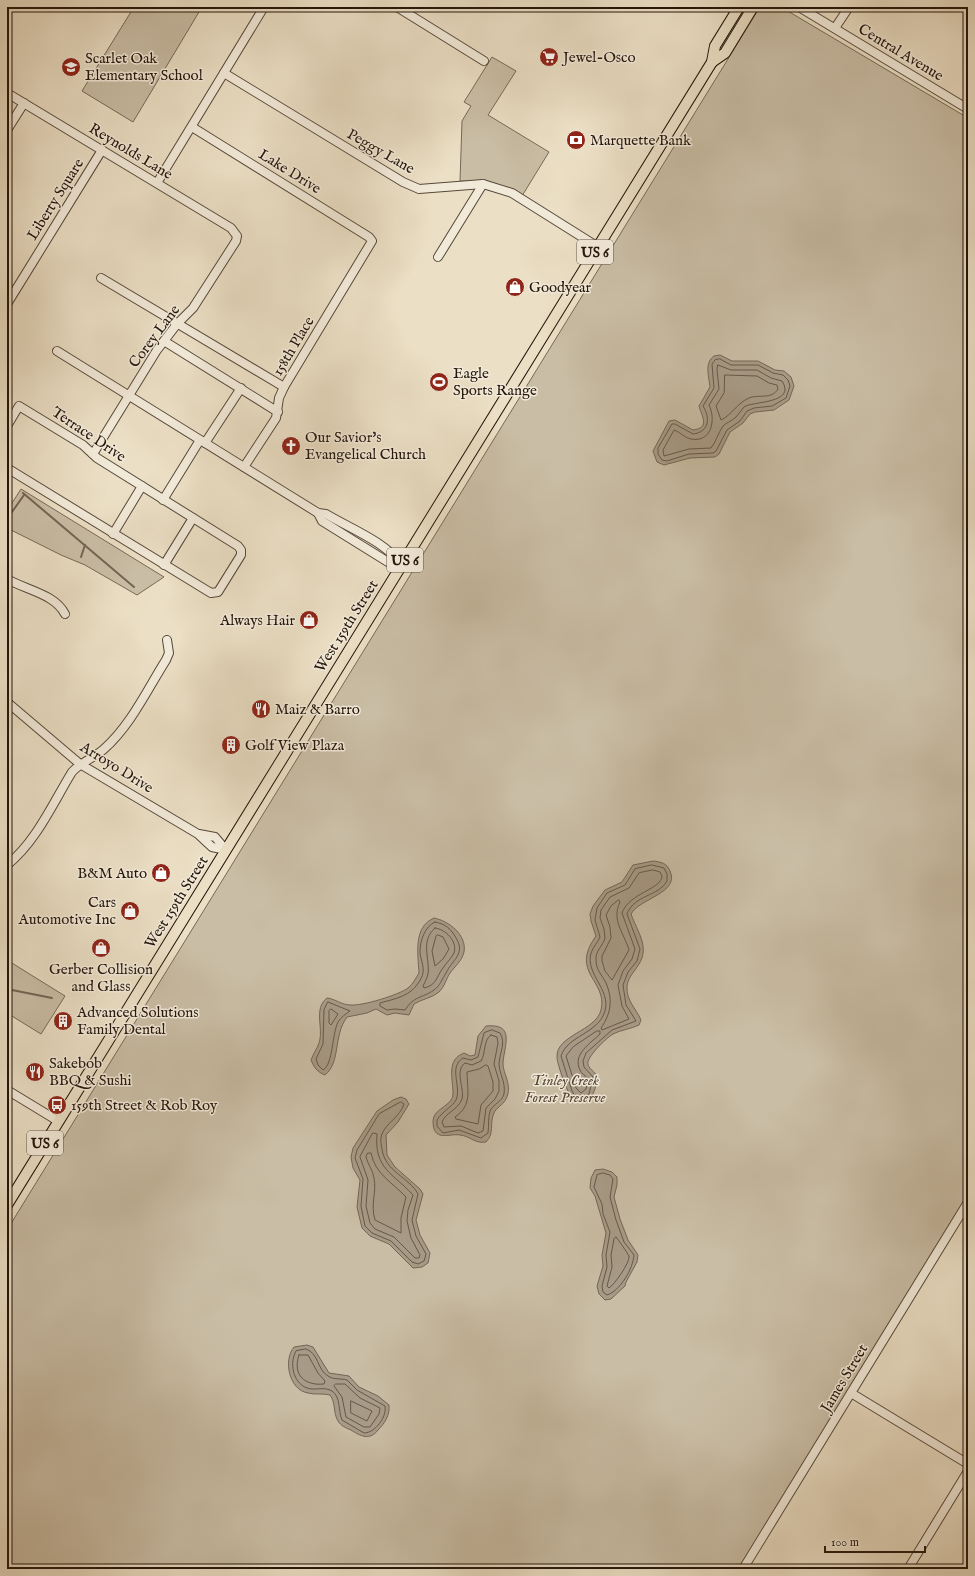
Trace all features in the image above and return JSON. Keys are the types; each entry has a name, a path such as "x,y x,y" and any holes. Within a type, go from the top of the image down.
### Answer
{"main road":[{"name":"West 159th Street","path":"7,1205 712,62 715,46 739,7"},
{"name":"West 159th Street","path":"712,62 725,53 753,7"}],"street":[{"path":"157,183 264,7"},
{"path":"397,7 484,61"},
{"name":"Central Avenue","path":"799,7 968,109"},
{"path":"835,28 849,7"},
{"name":"Peggy Lane","path":"224,73 403,182 420,189 484,184 512,193 598,247"},
{"name":"Reynolds Lane","path":"7,93 231,228 237,236"},
{"path":"7,130 24,103"},
{"name":"Lake Drive","path":"192,127 369,237 372,241"},
{"name":"Liberty Square","path":"7,304 102,150"},
{"path":"438,257 484,184"},
{"name":"Corey Lane","path":"93,454 128,396 164,341 177,324 193,308 236,241 237,236"},
{"name":"158th Place","path":"244,467 276,418 279,398 284,387 372,241"},
{"path":"101,278 284,387"},
{"path":"164,341 278,412"},
{"path":"56,352 318,513 322,521 352,540 388,562 402,565"},
{"path":"163,500 241,388"},
{"name":"Terrace Drive","path":"7,426 19,406 83,444 93,454 240,548 241,555 218,592 211,593 7,468"},
{"path":"113,534 142,486"},
{"path":"164,565 193,518"},
{"path":"7,580 54,601 61,606 65,614"},
{"path":"7,865 18,856 28,844 72,772 80,764 104,749 125,726 166,660 169,653 167,640"},
{"name":"Arroyo Drive","path":"7,702 80,764 198,834 215,837 226,850"},
{"path":"7,1090 58,1121"},
{"name":"James Street","path":"743,1569 968,1202"},
{"path":"851,1393 968,1464"},
{"path":"908,1569 968,1471"}],"green space":[{"path":"134,7 202,7 133,122 82,91"},
{"name":"Tinley Creek Forest Preserve","path":"760,7 781,7 968,118 968,1200 739,1569 7,1569 7,1230"},
{"path":"492,57 516,71 488,115 549,152 522,196 506,188 492,184 460,181 462,121 471,106 464,102"},
{"path":"21,489 164,577 137,595 85,565 61,555 7,528 7,511"},
{"path":"7,960 65,996 41,1034 7,1013"}],"water":[{"path":"720,355 732,361 758,361 775,370 784,371 791,377 794,386 789,400 774,410 750,414 743,423 730,432 719,454 715,457 690,458 664,465 657,462 653,451 669,421 675,420 693,430 702,427 704,421 699,406 710,387 708,370 709,362 714,356"},
{"path":"653,861 661,862 667,866 672,879 664,890 636,908 631,914 643,945 643,951 642,958 629,980 627,991 628,996 641,1020 639,1025 619,1031 610,1036 593,1053 588,1061 588,1064 597,1076 596,1086 594,1092 588,1100 579,1102 573,1099 568,1092 557,1057 558,1050 563,1043 592,1023 598,1017 601,1010 602,1000 591,976 586,959 589,949 596,936 590,914 593,906 605,890 622,882 633,865"},
{"path":"434,918 445,922 456,930 463,940 464,946 462,958 450,973 441,990 433,996 414,1004 409,1015 395,1013 387,1015 376,1009 367,1013 347,1017 340,1032 335,1056 330,1070 325,1075 318,1071 311,1060 320,1037 320,1013 323,1002 327,998 347,1005 363,1004 389,997 408,988 419,973 418,942 420,934 427,922"},
{"path":"486,1026 495,1026 501,1028 505,1032 506,1043 503,1067 508,1085 508,1094 506,1099 494,1113 489,1139 486,1142 482,1142 460,1135 439,1135 434,1128 433,1121 436,1113 450,1101 452,1097 452,1070 455,1060 458,1056 464,1053 470,1056 475,1055 478,1036"},
{"path":"401,1097 406,1099 409,1104 398,1122 386,1135 387,1155 395,1167 420,1189 423,1194 416,1220 420,1235 430,1253 428,1263 422,1267 413,1268 389,1244 370,1236 362,1228 357,1207 360,1180 353,1168 351,1157 353,1148 377,1111 393,1100"},
{"path":"603,1169 612,1172 617,1177 614,1197 628,1240 638,1255 637,1262 625,1286 611,1299 605,1300 599,1294 597,1286 603,1266 602,1255 606,1233 595,1196 590,1188 591,1178 595,1170"},
{"path":"307,1345 313,1347 329,1373 349,1376 359,1387 378,1396 389,1405 389,1412 383,1425 375,1433 365,1436 344,1427 336,1418 333,1401 330,1395 313,1394 301,1391 292,1381 289,1366 291,1353 294,1347"}],"waterway":[{"path":"23,493 134,587"},
{"path":"7,519 24,495"},
{"path":"81,557 85,545"},
{"path":"7,989 52,998"}],"place":[{"name":"Jewel-Osco","path":"549,57"},
{"name":"Scarlet Oak Elementary School","path":"71,67"},
{"name":"Marquette Bank","path":"576,140"},
{"name":"Goodyear","path":"515,287"},
{"name":"Eagle Sports Range","path":"439,382"},
{"name":"Our Savior's Evangelical Church","path":"291,446"},
{"name":"Always Hair","path":"309,620"},
{"name":"Maiz & Barro","path":"261,709"},
{"name":"Golf View Plaza","path":"231,745"},
{"name":"B&M Auto","path":"161,873"},
{"name":"Cars Automotive Inc","path":"130,911"},
{"name":"Gerber Collision and Glass","path":"101,948"},
{"name":"Advanced Solutions Family Dental","path":"63,1021"},
{"name":"Sakebob BBQ & Sushi","path":"35,1072"},
{"name":"159th Street & Rob Roy","path":"57,1105"}]}
